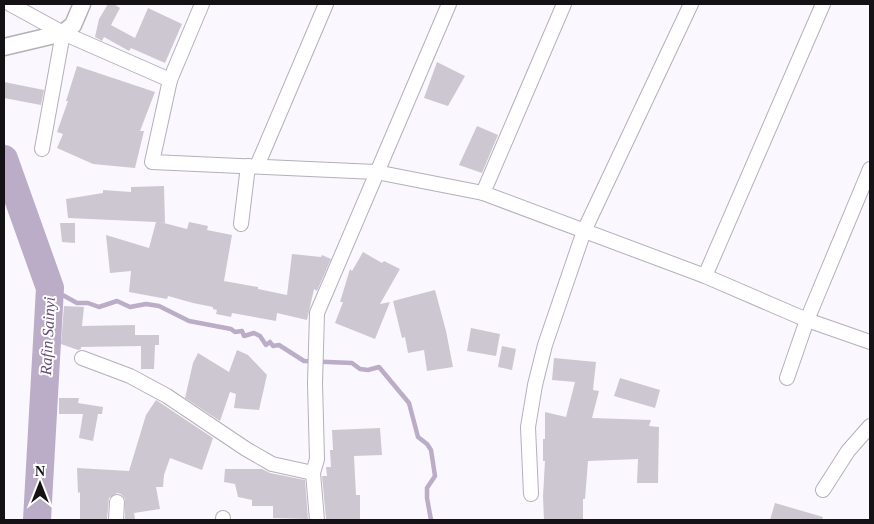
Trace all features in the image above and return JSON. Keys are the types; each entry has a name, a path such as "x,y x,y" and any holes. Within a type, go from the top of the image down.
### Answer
{"street":[{"path":"10,4 63,33 170,80"},
{"path":"4,47 63,33 72,25 82,4"},
{"path":"202,4 170,80 152,162 376,172 482,194 705,276 807,320 870,342"},
{"path":"241,224 252,166 326,4"},
{"path":"317,520 314,473 317,459 315,339 317,313 449,4"},
{"path":"482,194 564,4"},
{"path":"530,494 528,427 535,385 545,345 584,231 691,4"},
{"path":"705,276 823,4"},
{"path":"42,149 63,33"},
{"path":"788,378 807,320 870,169"},
{"path":"82,358 130,376 168,396 246,449 272,464 314,473"},
{"path":"823,490 848,450 870,426"},
{"path":"116,520 117,502"}],"building":[{"path":"108,4 114,4 120,8 111,25 135,38 148,8 182,24 165,63 131,48 129,51 104,37 102,41 95,37 99,19"},
{"path":"437,62 465,76 448,106 424,98"},
{"path":"77,66 155,92 140,131 144,131 135,168 93,164 57,148 63,134 57,132 68,101 66,101"},
{"path":"4,82 44,90 41,105 4,98"},
{"path":"477,126 498,135 482,173 459,165"},
{"path":"164,186 165,223 160,222 187,229 189,222 208,226 207,230 232,235 224,281 258,287 258,289 287,295 292,254 321,257 322,255 331,259 317,291 314,289 307,320 277,313 276,321 232,313 231,317 216,314 217,310 213,309 213,307 168,296 167,299 129,292 131,271 110,273 106,235 149,248 156,222 68,218 66,199 103,193 103,190 131,192 131,187"},
{"path":"60,223 75,223 75,243 62,242"},
{"path":"363,252 382,263 384,261 400,269 380,304 390,302 375,339 335,323 343,302 340,302 350,269 352,271"},
{"path":"435,290 453,367 427,371 424,350 408,353 405,337 402,338 393,301"},
{"path":"64,306 84,307 82,326 135,325 135,335 159,335 159,345 155,345 154,369 141,369 141,346 81,347 78,350 61,344"},
{"path":"471,328 500,334 496,356 467,351"},
{"path":"502,346 516,349 512,370 498,367"},
{"path":"237,350 248,355 267,375 259,410 234,408 236,394 230,392 220,421 185,398 193,363 198,353 229,372"},
{"path":"554,358 596,362 593,390 599,391 592,418 651,420 649,426 659,427 658,483 637,483 638,459 588,461 585,499 583,499 583,520 544,520 545,461 543,461 543,439 545,439 545,412 566,417 575,382 552,380"},
{"path":"620,378 660,390 655,408 614,396"},
{"path":"59,398 79,398 78,403 103,407 102,414 98,414 93,441 79,438 83,414 59,414"},
{"path":"156,400 213,438 202,470 170,458 164,475 163,487 156,487 160,509 134,513 135,519 125,519 125,499 121,494 117,493 109,498 107,519 80,519 80,492 78,493 77,468 129,471 146,415"},
{"path":"380,428 382,455 354,456 356,495 360,495 360,520 327,520 322,476 327,476 326,467 331,467 330,450 333,450 332,430"},
{"path":"225,469 262,469 270,473 305,480 308,519 273,518 273,506 252,506 252,500 238,497 235,484 224,482"},
{"path":"775,503 823,517 822,520 770,520"}],"waterway":[{"name":"Rafin Sainyi","path":"4,159 50,288 37,520"},
{"path":"50,288 77,303 88,303 99,307 117,301 130,307 146,304 159,306 189,321 231,329 235,332 242,331 244,336 254,333 260,336 266,345 270,342 273,346 279,345 304,361 352,363 360,369 368,370 379,367 409,403 418,437 431,450 435,476 427,488 431,520"}]}
